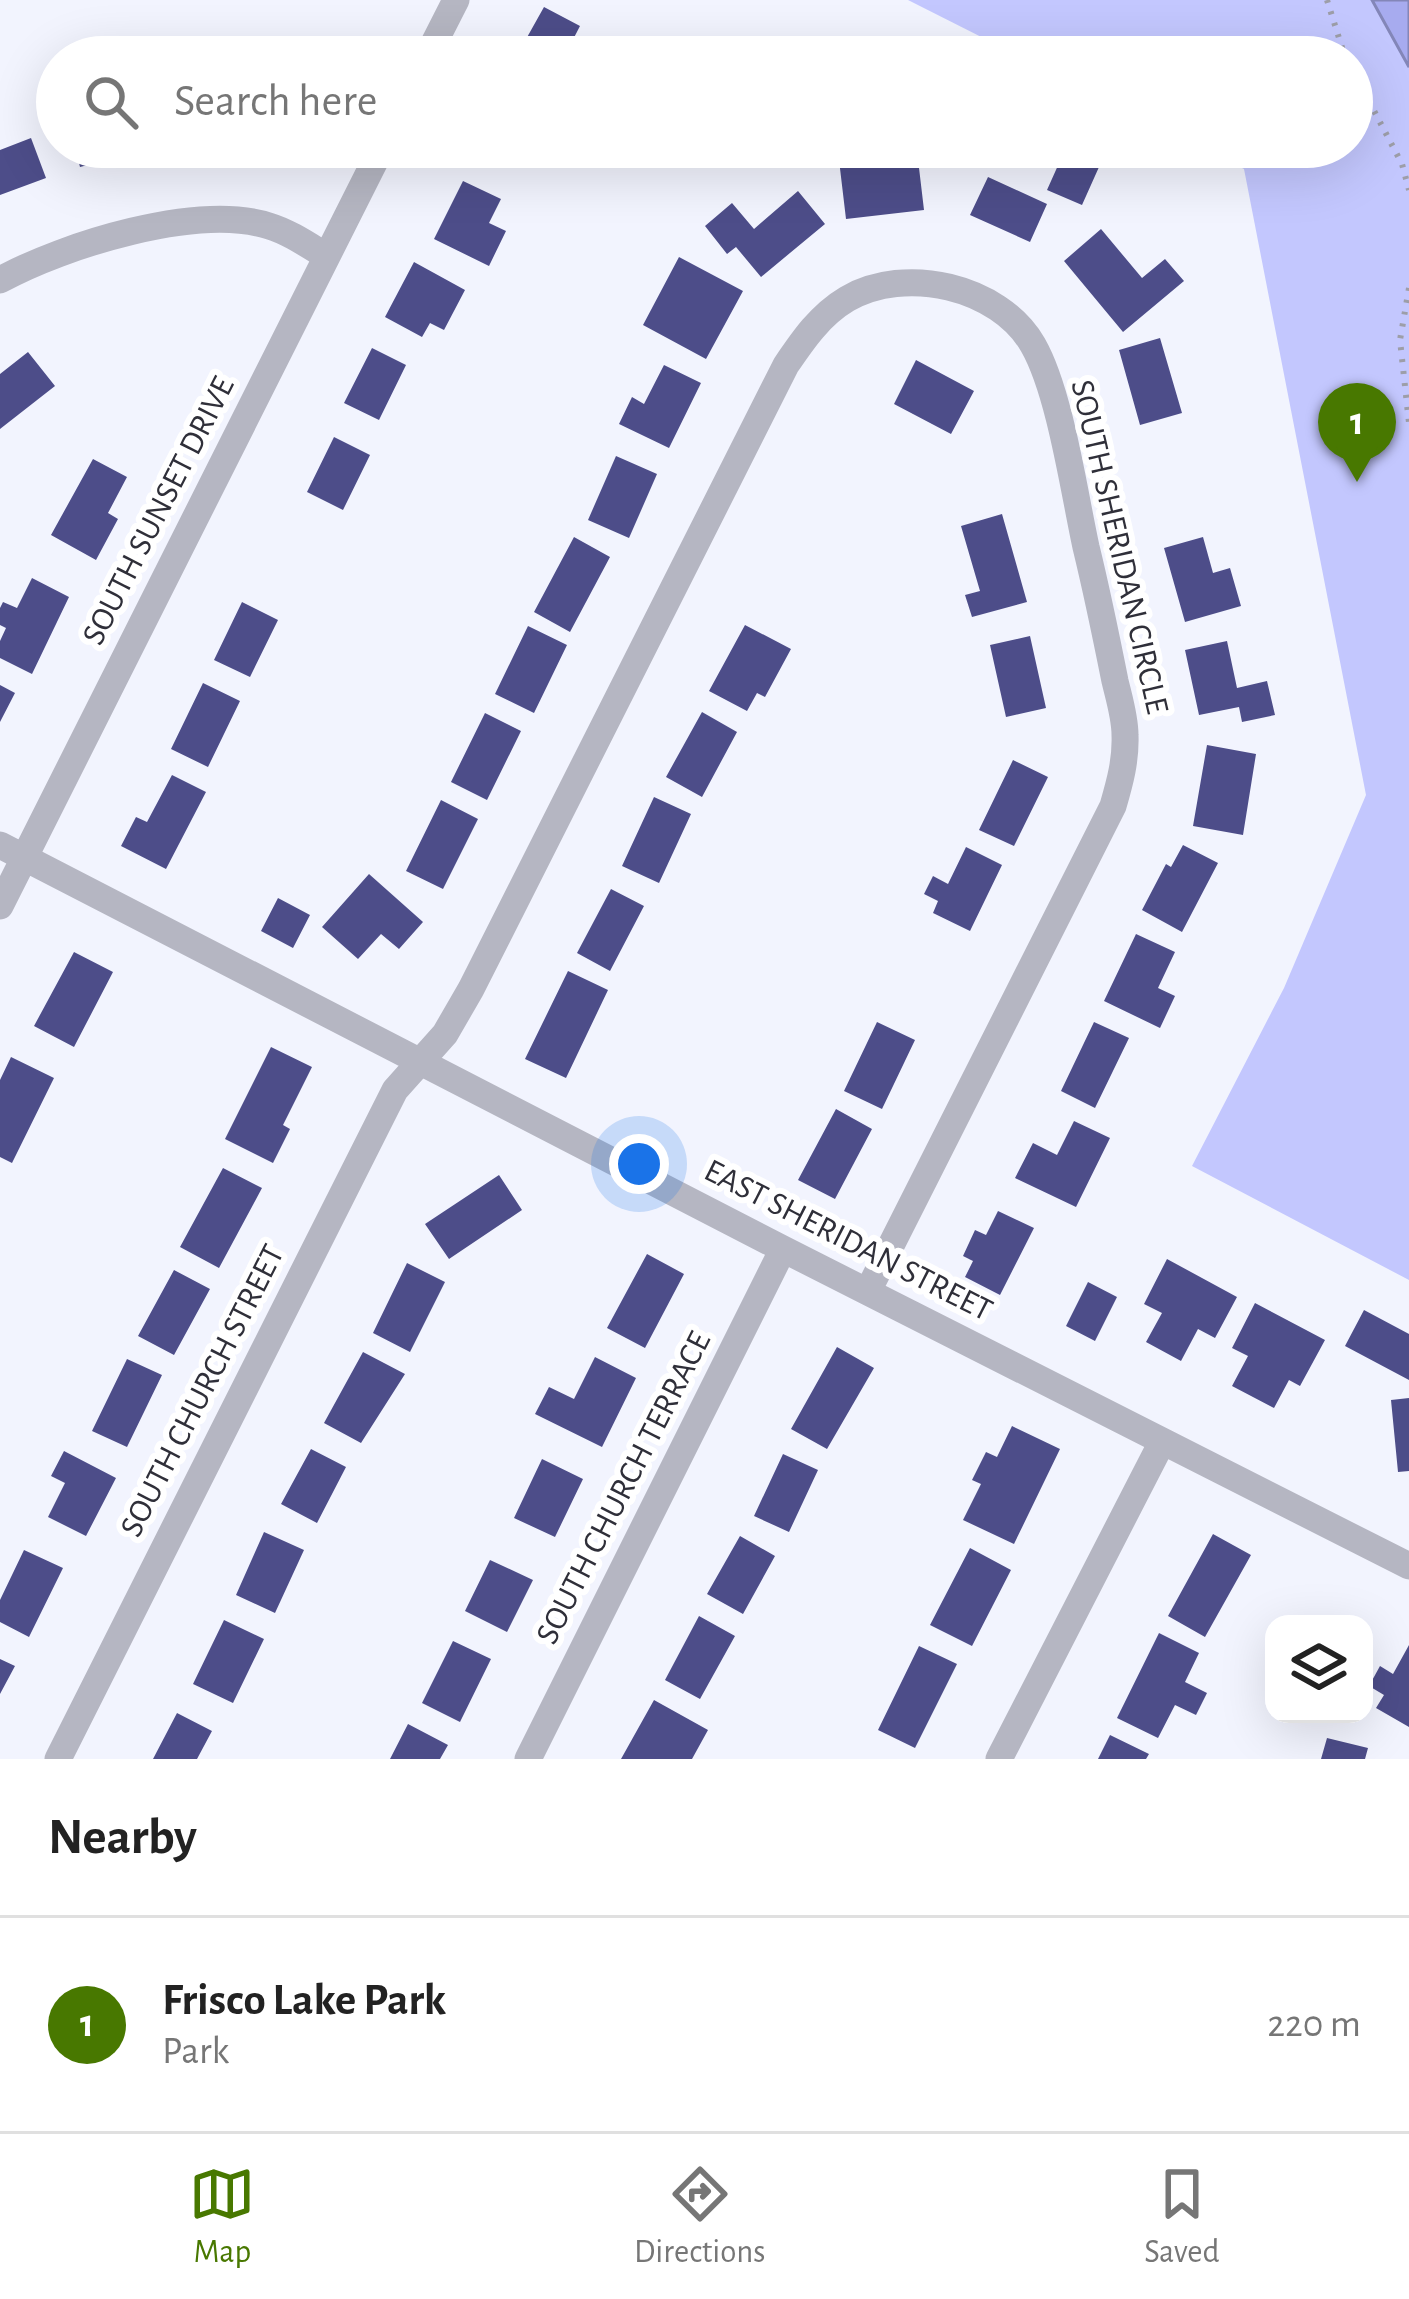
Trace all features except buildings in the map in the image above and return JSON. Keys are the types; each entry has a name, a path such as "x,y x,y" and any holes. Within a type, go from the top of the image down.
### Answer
{"street":[{"path":"438,36 456,0"},
{"name":"SOUTH SUNSET DRIVE","path":"0,906 13,851 371,168"},
{"path":"0,280 100,239 168,225 225,220 268,225 326,256"},
{"name":"SOUTH SHERIDAN CIRCLE","path":"421,1061 445,1034 471,989 786,365 812,328 848,299 887,285 929,283 969,293 1005,314 1033,344 1054,404 1125,732 1124,768 1113,806 868,1291"},
{"name":"EAST SHERIDAN STREET","path":"13,851 1409,1566"},
{"name":"SOUTH CHURCH STREET","path":"58,1759 395,1090 421,1061"},
{"name":"SOUTH CHURCH TERRACE","path":"529,1759 783,1249"},
{"path":"999,1759 1162,1442"}],"path":[{"path":"1327,0 1338,36"},
{"path":"1373,109 1402,164 1409,190"},
{"path":"1409,288 1400,340 1409,423"}],"shaded area":[{"path":"908,0 1409,0 1409,1280 1192,1166 1284,988 1366,795 1242,168 1373,168 1373,36 979,36"},
{"path":"1372,0 1409,0 1409,67"}],"place":[{"name":"Frisco Lake Park","path":"1357,482"}]}
